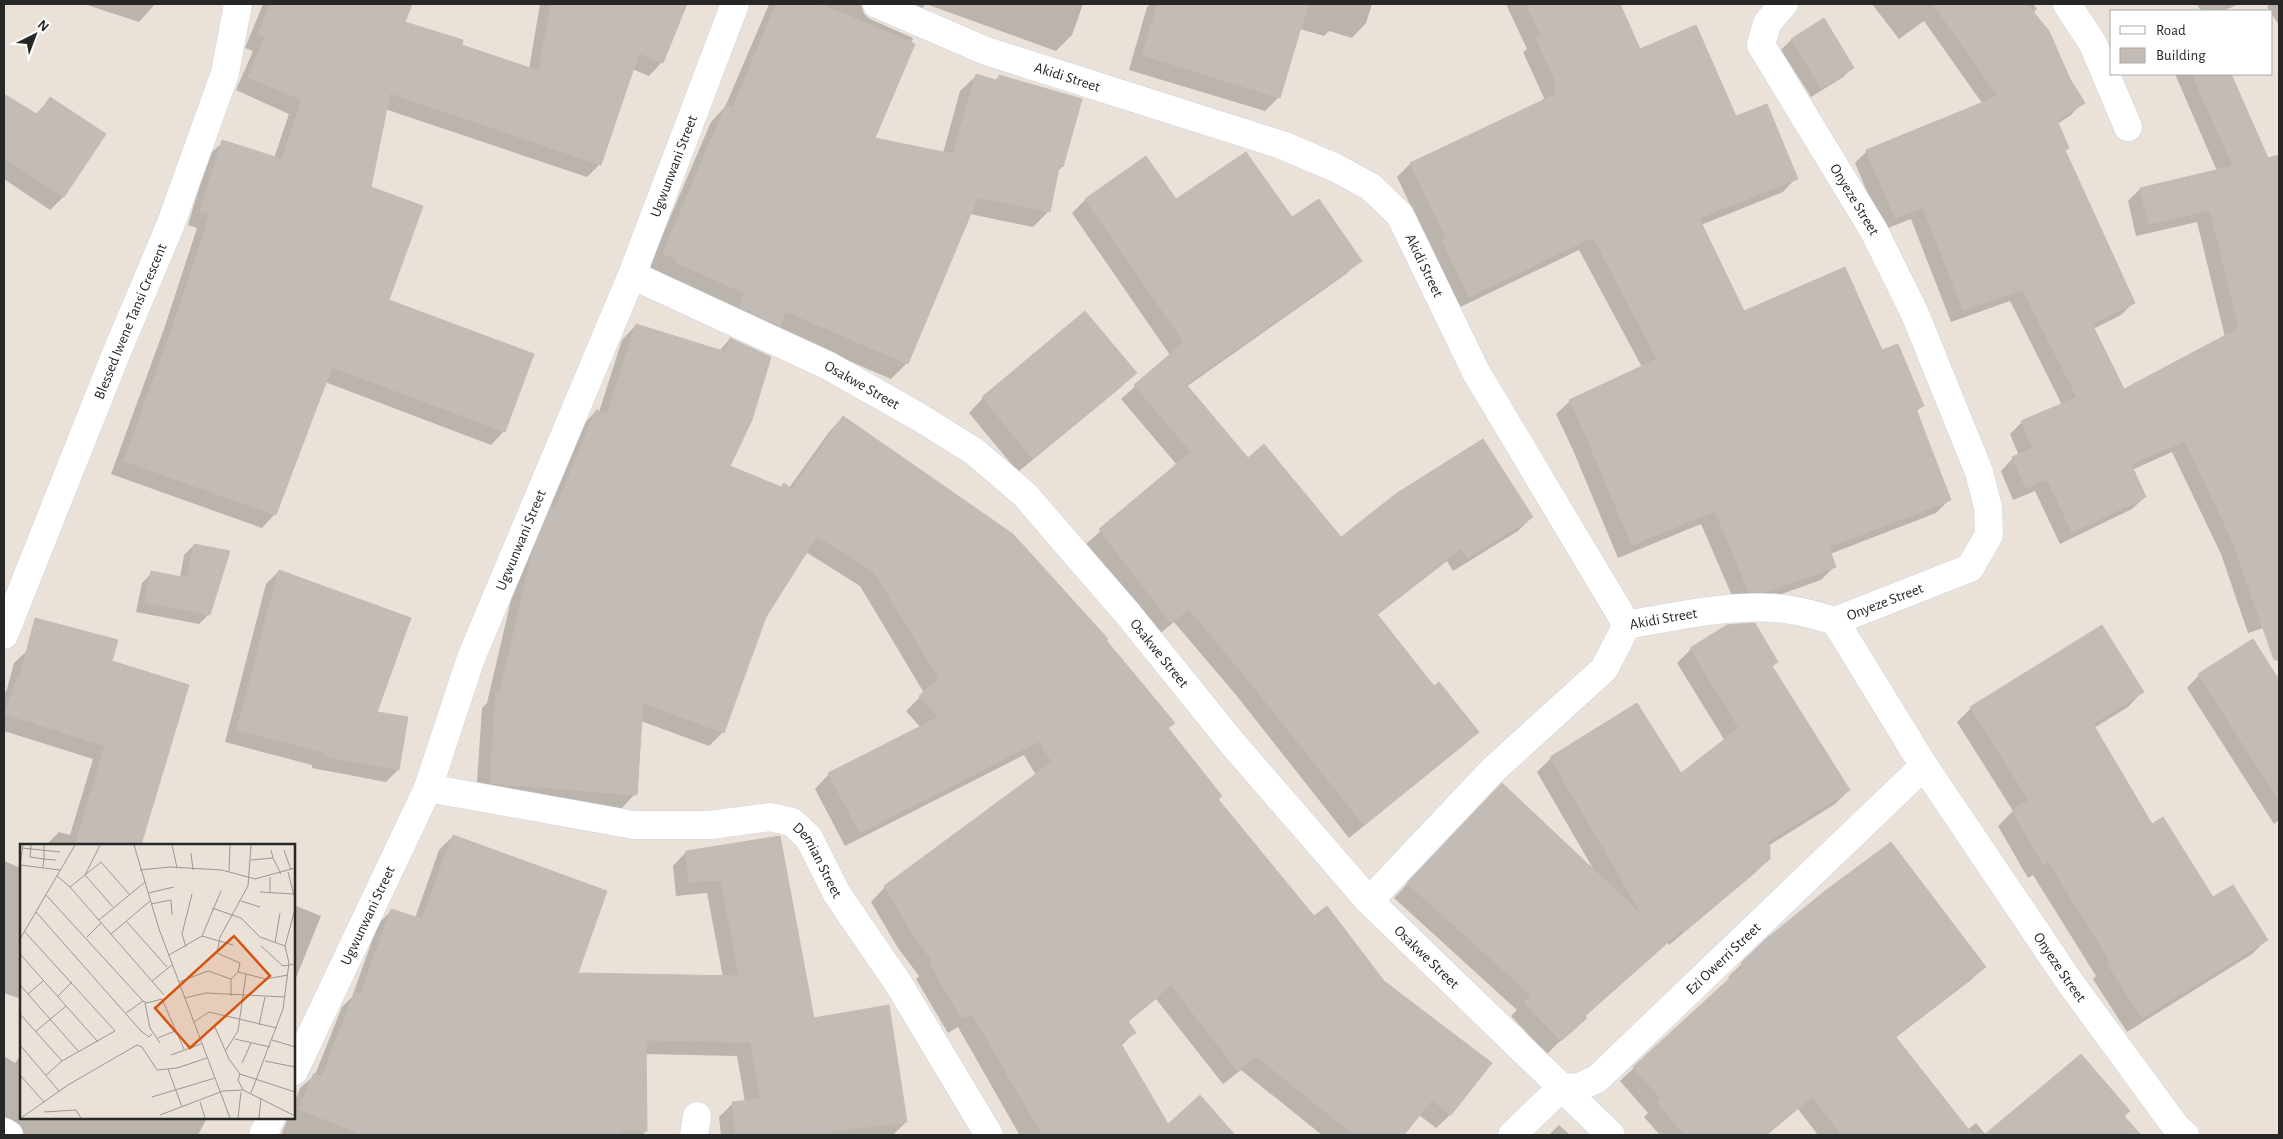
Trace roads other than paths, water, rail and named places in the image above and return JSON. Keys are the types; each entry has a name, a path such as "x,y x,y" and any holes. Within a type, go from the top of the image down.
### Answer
{"street":[{"name":"Blessed Iwene Tansi Crescent","path":"4,635 116,354 170,226 225,72 238,4"},
{"name":"Ugwunwani Street","path":"295,1069 428,788 471,658 632,275 734,4"},
{"name":"Akidi Street","path":"877,4 986,51 1282,145 1336,168 1371,187 1400,215 1476,372 1627,625 1730,608 1776,608 1809,613 1835,621"},
{"name":"Onyeze Street","path":"1784,4 1767,23 1761,45 1874,231 1916,314 1979,472 1988,506 1989,535 1970,568 1835,621 1924,766 2069,981 2176,1127 2185,1135"},
{"path":"2068,4 2093,44 2128,128"},
{"name":"Osakwe Street","path":"632,275 829,366 919,417 975,452 1025,495 1128,614 1233,744 1369,901 1611,1135"},
{"path":"1369,901 1492,770 1604,669 1627,625"},
{"name":"Ezi Owerri Street","path":"1562,1088 1579,1087 1597,1079 1924,766"},
{"name":"Demian Street","path":"428,788 634,825 710,826 770,817 792,822 809,838 837,894 898,983 989,1135"},
{"path":"1512,1135 1562,1088"},
{"path":"263,1135 271,1119"},
{"path":"4,1132 9,1135"}]}
